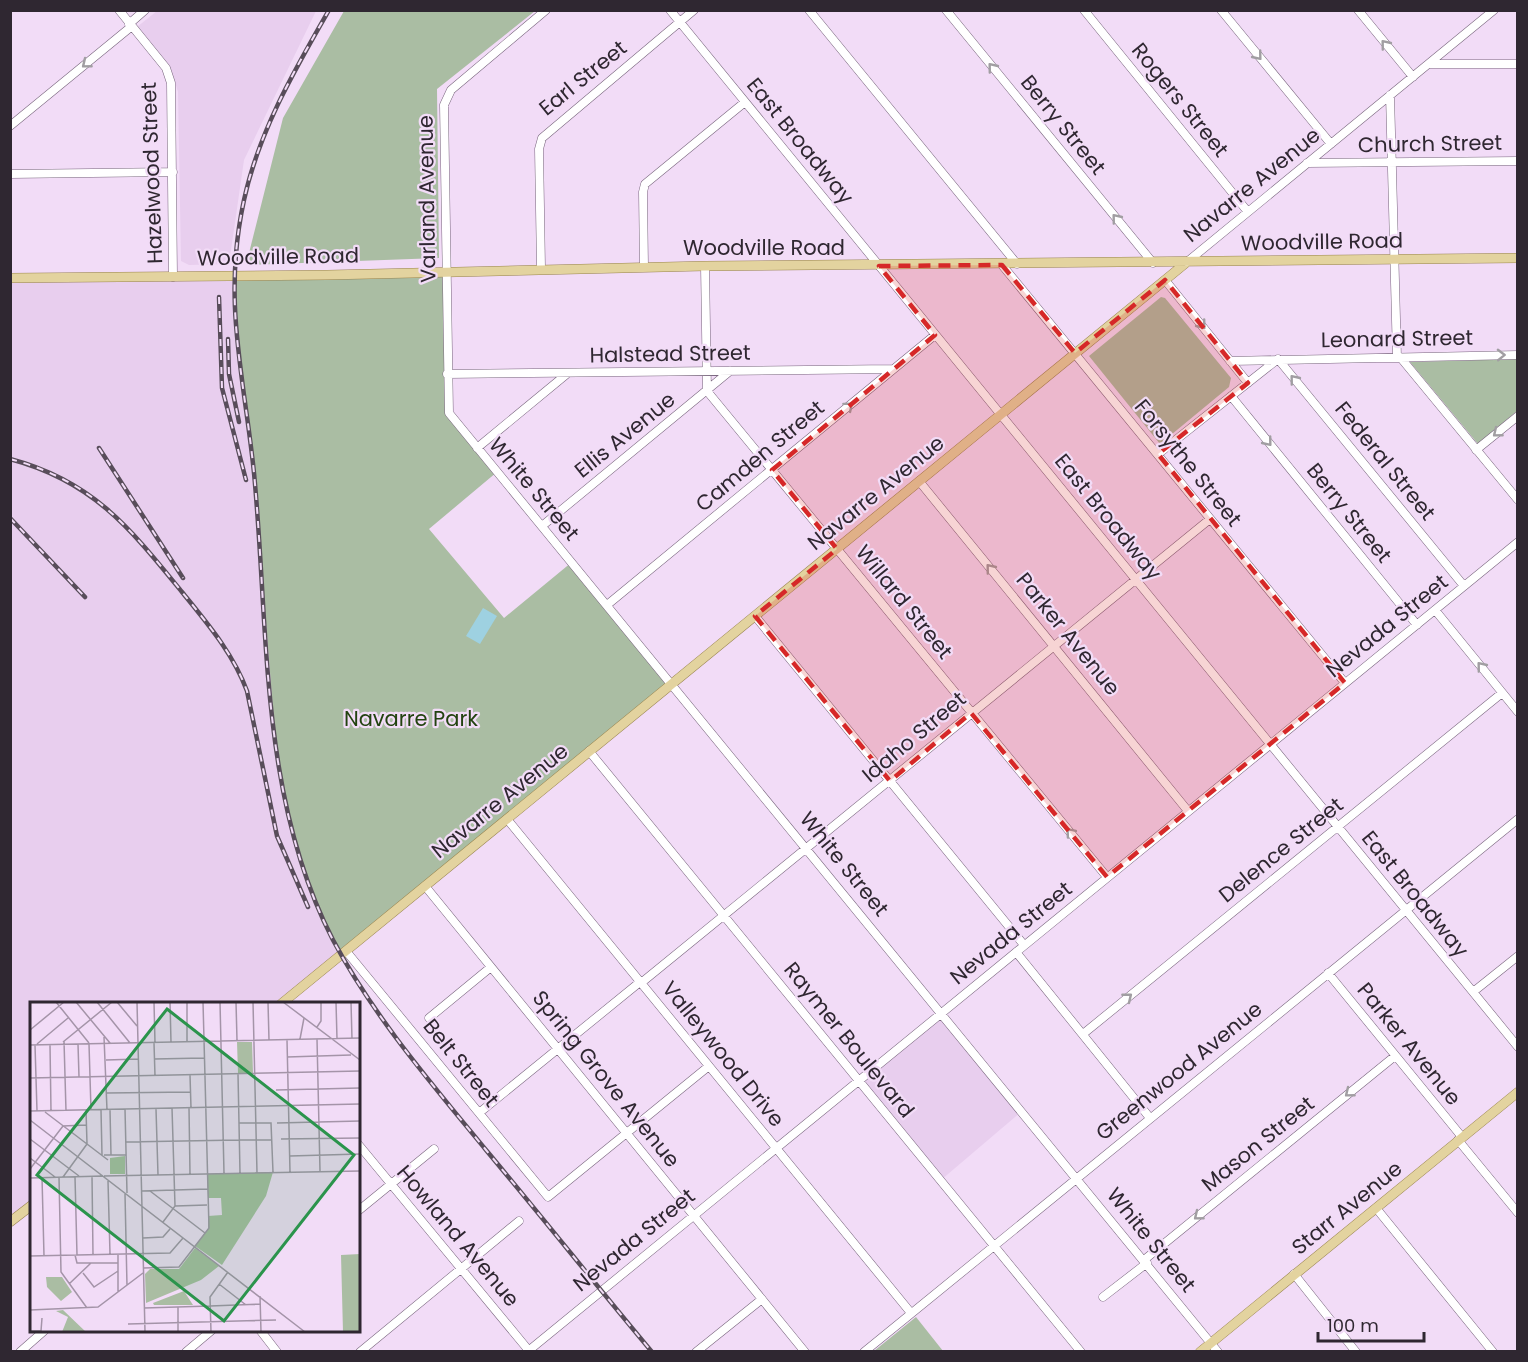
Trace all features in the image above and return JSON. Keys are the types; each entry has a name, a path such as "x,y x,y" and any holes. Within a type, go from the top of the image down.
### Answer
{"main road":[{"name":"Woodville Road","path":"10,278 173,277 541,268 1518,258"},
{"name":"Navarre Avenue","path":"283,1002 1186,262"},
{"name":"Starr Avenue","path":"1200,1352 1518,1092"},
{"path":"10,1221 30,1206"}],"street":[{"path":"119,10 131,25"},
{"path":"10,126 131,25 145,10"},
{"name":"Varland Avenue","path":"447,397 446,98 451,90 546,10"},
{"name":"East Broadway","path":"670,10 1518,1047"},
{"name":"Earl Street","path":"541,268 539,149 542,138 694,10"},
{"path":"809,10 1017,264"},
{"name":"Berry Street","path":"946,10 1153,263"},
{"name":"Rogers Street","path":"1084,10 1248,212"},
{"path":"1221,10 1331,144"},
{"path":"1358,10 1413,77"},
{"name":"Navarre Avenue","path":"1186,262 1494,10"},
{"name":"Hazelwood Street","path":"131,25 166,68 172,94 173,277"},
{"path":"1429,64 1518,64"},
{"path":"1390,95 1398,357 1518,500"},
{"path":"644,267 643,192 645,184 745,102"},
{"name":"Church Street","path":"1307,163 1518,161"},
{"path":"10,174 173,172"},
{"name":"Forsythe Street","path":"1002,265 1345,683"},
{"path":"705,266 706,391"},
{"path":"1165,280 1248,383"},
{"name":"Camden Street","path":"607,605 935,335"},
{"name":"Leonard Street","path":"1230,361 1518,355"},
{"path":"1158,454 1278,359"},
{"name":"Federal Street","path":"1278,359 1464,586"},
{"name":"Halstead Street","path":"447,374 893,369"},
{"name":"Ellis Avenue","path":"542,526 730,371"},
{"path":"477,448 568,373"},
{"name":"Willard Street","path":"706,391 1107,878"},
{"name":"Berry Street","path":"1231,396 1417,625"},
{"name":"White Street","path":"447,397 449,413 477,448 808,848 1218,1352"},
{"path":"1476,450 1518,416"},
{"name":"Parker Avenue","path":"919,481 1188,811"},
{"name":"Idaho Street","path":"479,1113 725,916 1210,519"},
{"name":"Nevada Street","path":"529,1351 1516,545"},
{"path":"1435,610 1518,712"},
{"path":"755,616 1024,945"},
{"name":"Delence Street","path":"1083,1034 1502,693"},
{"name":"Raymer Boulevard","path":"589,751 1081,1352"},
{"name":"Valleywood Drive","path":"507,819 911,1313"},
{"name":"Greenwood Avenue","path":"864,1352 1518,819"},
{"name":"Spring Grove Avenue","path":"425,886 805,1352"},
{"name":"Belt Street","path":"346,951 548,1197 627,1133"},
{"path":"1016,952 1150,1118"},
{"path":"1473,992 1518,956"},
{"path":"429,1018 491,967"},
{"name":"Parker Avenue","path":"1328,973 1518,1214"},
{"name":"Mason Street","path":"1103,1297 1395,1056"},
{"path":"627,1133 708,1066"},
{"name":"Howland Avenue","path":"360,1146 529,1351"},
{"path":"360,1209 434,1149"},
{"path":"1376,1208 1493,1352"},
{"path":"360,1352 519,1221"},
{"path":"1294,1274 1356,1352"},
{"path":"696,1352 762,1299"},
{"path":"20,1352 43,1332"},
{"path":"186,1352 210,1332"},
{"path":"262,1332 277,1352"}],"highlighted area":[{"path":"1002,265 1075,353 1165,280 1248,383 1158,454 1345,683 1107,877 971,713 890,781 755,616 837,549 772,470 935,335 879,266"}],"shaded area":[{"path":"157,11 316,11 244,160 229,264 189,265 181,261 178,92 171,69 137,27"},
{"path":"234,276 235,329 254,472 268,648 285,805 304,875 341,954 282,1002 30,1002 30,1206 11,1222 11,277"},
{"path":"942,1012 1022,1111 941,1180 859,1080"}],"green space":[{"path":"344,11 535,11 437,89 439,258 246,265 283,118"},
{"name":"Navarre Park","path":"445,271 447,407 497,472 429,529 504,618 572,562 672,683 341,954 304,875 285,805 274,722 254,472 235,329 234,276"},
{"path":"1161,297 1165,298 1231,378 1229,387 1160,444 1089,356"},
{"path":"1517,359 1517,411 1478,444 1410,362"},
{"path":"916,1317 943,1351 874,1351"}],"water":[{"path":"483,608 497,616 480,644 466,636"}],"railway":[{"path":"329,10 279,102 259,150 244,200 235,271 237,338 254,473 271,711 279,771 292,829 309,885 333,940 366,996 424,1074 652,1352"},
{"path":"219,297 222,388 246,480"},
{"path":"228,339 229,374 239,422"},
{"path":"99,448 183,578"},
{"path":"10,459 39,468 65,480 108,510 145,547 227,651 247,691 277,836 308,907"},
{"path":"10,518 85,597"}]}
